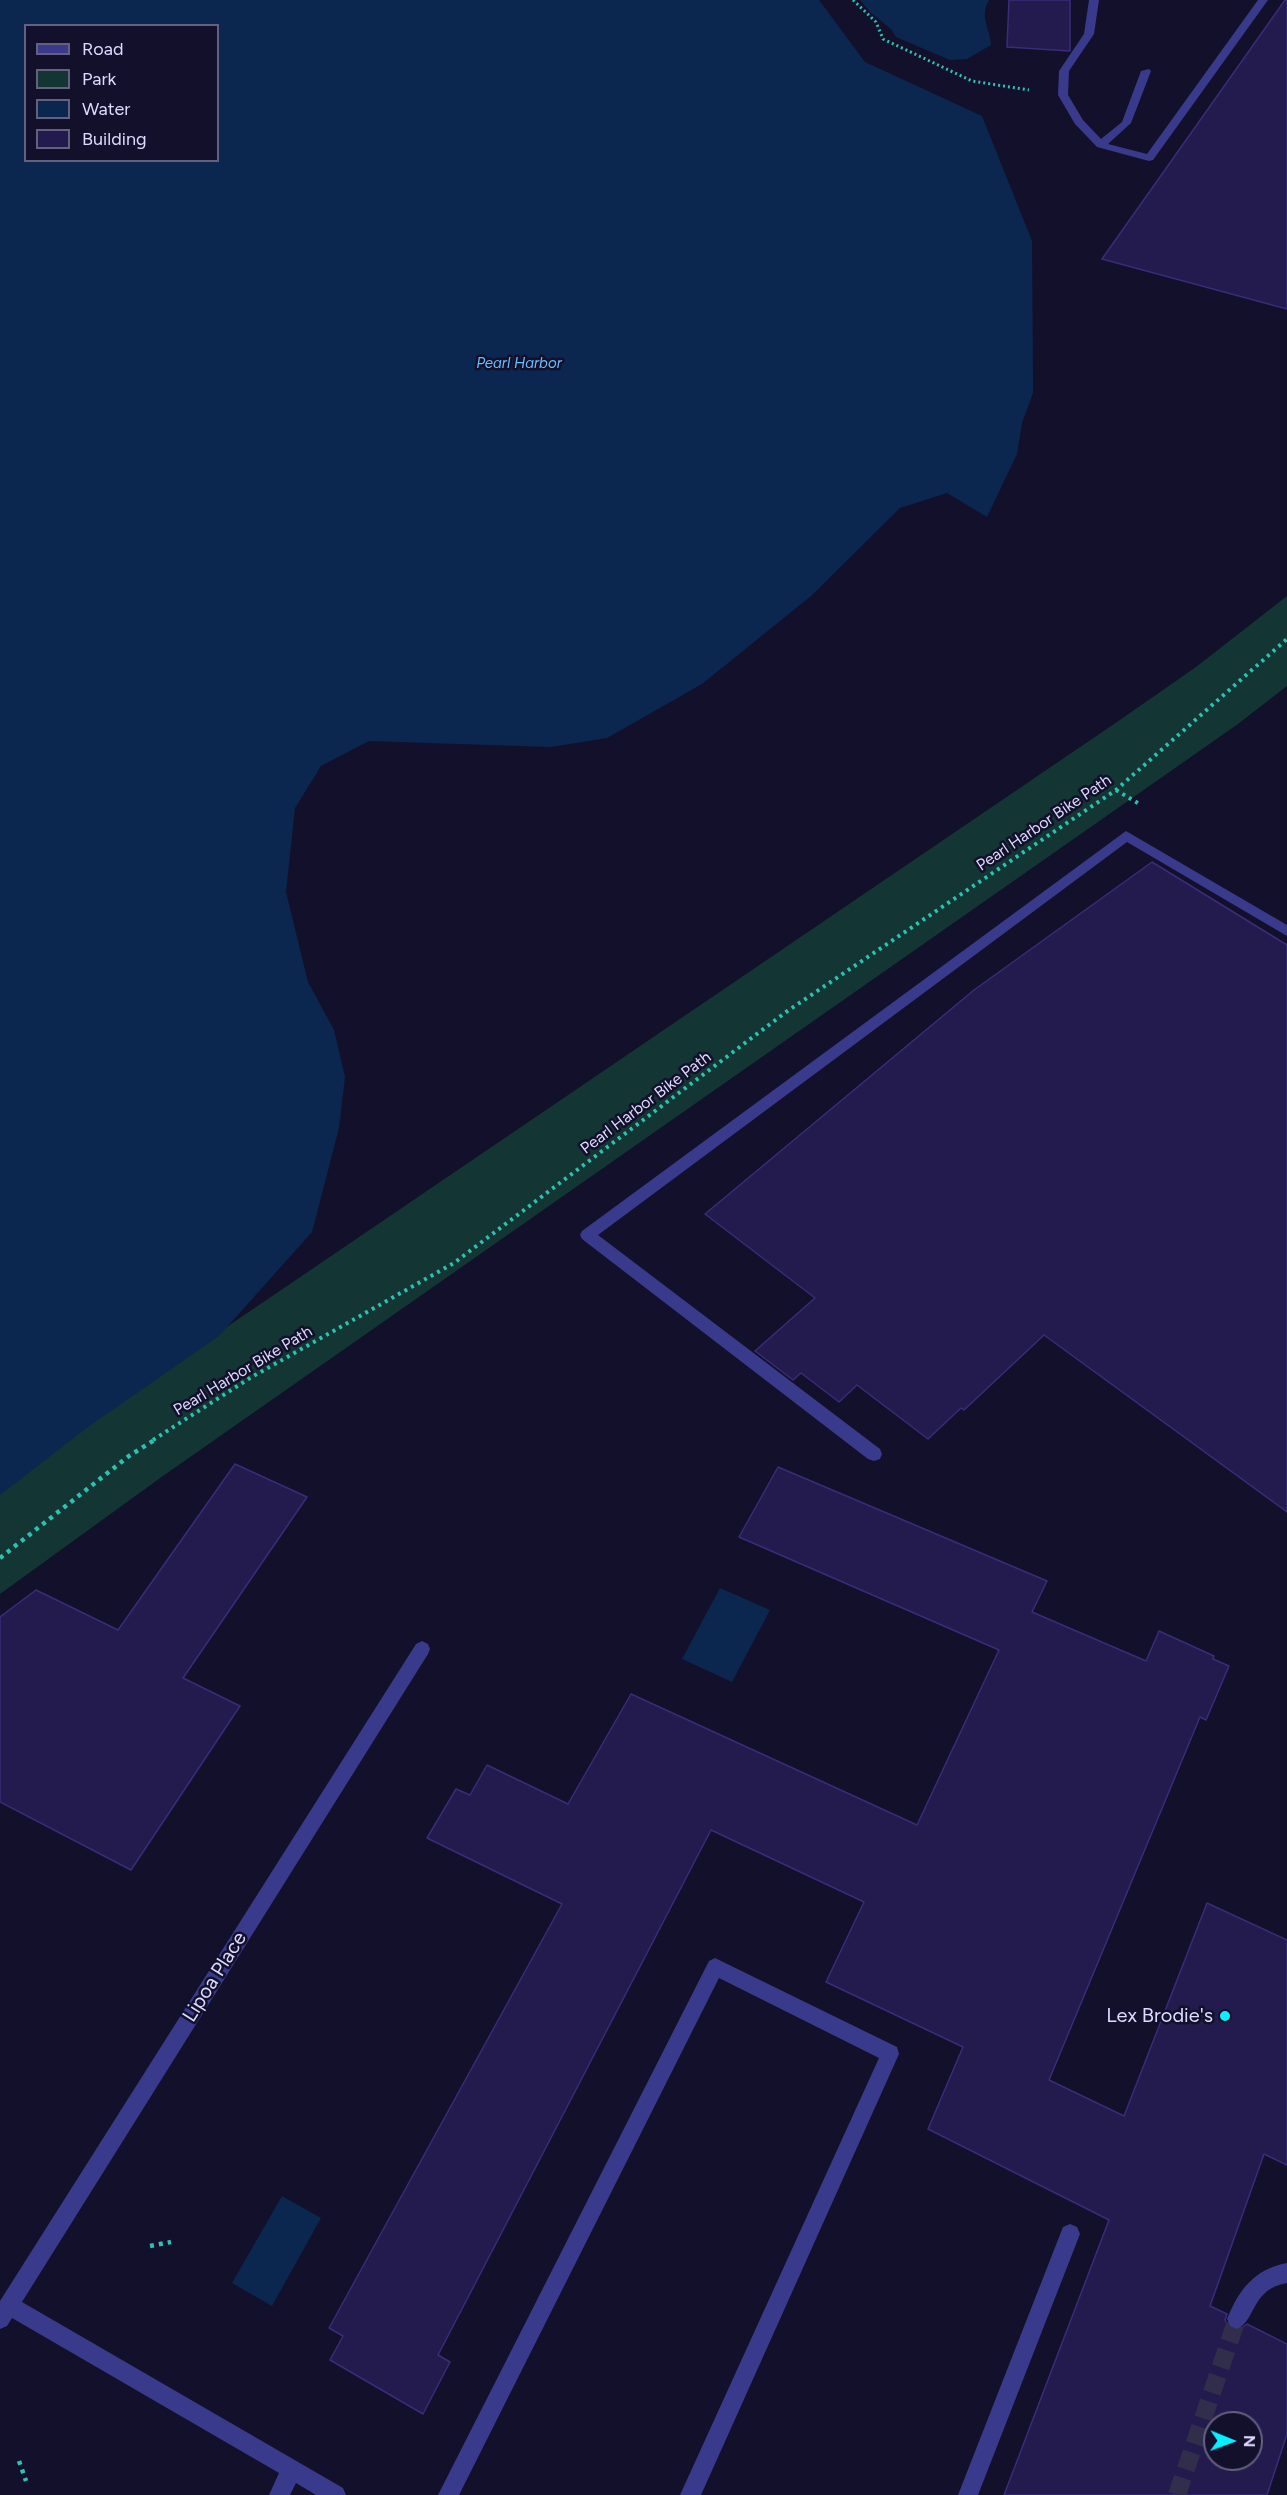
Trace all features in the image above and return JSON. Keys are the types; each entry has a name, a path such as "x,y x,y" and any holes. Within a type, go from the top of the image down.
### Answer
{"street":[{"path":"1094,0 1089,34 1064,71 1063,95 1079,122 1101,145 1149,158 1263,0"},
{"path":"1101,145 1126,123 1146,71"},
{"path":"874,1454 587,1235 1126,836 1287,931"},
{"name":"Lipoa Place","path":"336,2495 4,2312 422,1649"},
{"path":"448,2495 715,1967 890,2054 690,2495"},
{"path":"968,2495 1070,2234"},
{"path":"1237,2319 1243,2302 1258,2285 1287,2272"},
{"path":"279,2495 292,2469"}],"path":[{"path":"853,0 878,28 883,39 972,81 1063,95"},
{"name":"Pearl Harbor Bike Path","path":"0,1558 129,1456 250,1378 454,1263 786,1012 1116,790 1287,639"},
{"path":"150,2246 171,2242"},
{"path":"19,2461 26,2481"}],"green space":[{"path":"1287,596 1287,686 1238,724 163,1476 0,1594 0,1481 1114,724 1196,667"}],"water":[{"name":"Pearl Harbor","path":"0,0 819,0 865,62 982,116 1032,241 1033,393 1022,423 1017,454 987,517 947,493 900,508 811,596 702,684 607,738 551,747 369,741 321,766 295,808 286,892 308,982 334,1030 345,1077 339,1128 312,1232 219,1336 88,1427 0,1495"},
{"path":"860,0 989,0 985,17 991,45 967,59 950,60 896,37 891,29 870,12"},
{"path":"720,1588 770,1610 732,1682 682,1659"},
{"path":"282,2196 321,2218 272,2306 232,2283"}],"building":[{"path":"1009,0 1070,0 1070,51 1007,47"},
{"path":"1287,0 1287,309 1102,259"},
{"path":"1152,862 1287,945 1287,1512 1044,1335 964,1410 961,1408 928,1439 857,1385 839,1402 801,1373 793,1380 755,1351 815,1298 705,1214 974,990"},
{"path":"235,1464 307,1497 183,1678 240,1706 131,1870 0,1802 0,1617 36,1590 118,1630"},
{"path":"778,1467 1047,1581 1032,1612 1146,1661 1159,1631 1214,1656 1213,1659 1229,1666 1206,1720 1200,1717 1049,2080 1124,2116 1207,1903 1287,1940 1287,2165 1264,2154 1210,2306 1227,2314 1225,2320 1229,2328 1238,2331 1247,2324 1287,2344 1287,2434 1267,2495 1004,2495 1109,2220 928,2129 963,2047 826,1982 864,1902 711,1830 438,2355 450,2362 423,2414 330,2360 343,2336 329,2328 562,1904 427,1838 456,1789 470,1795 487,1765 568,1804 631,1694 917,1825 999,1650 739,1537"}],"tunnel":[{"path":"1177,2495 1237,2319"}],"place":[{"name":"Lex Brodie's","path":"1225,2016"}]}
